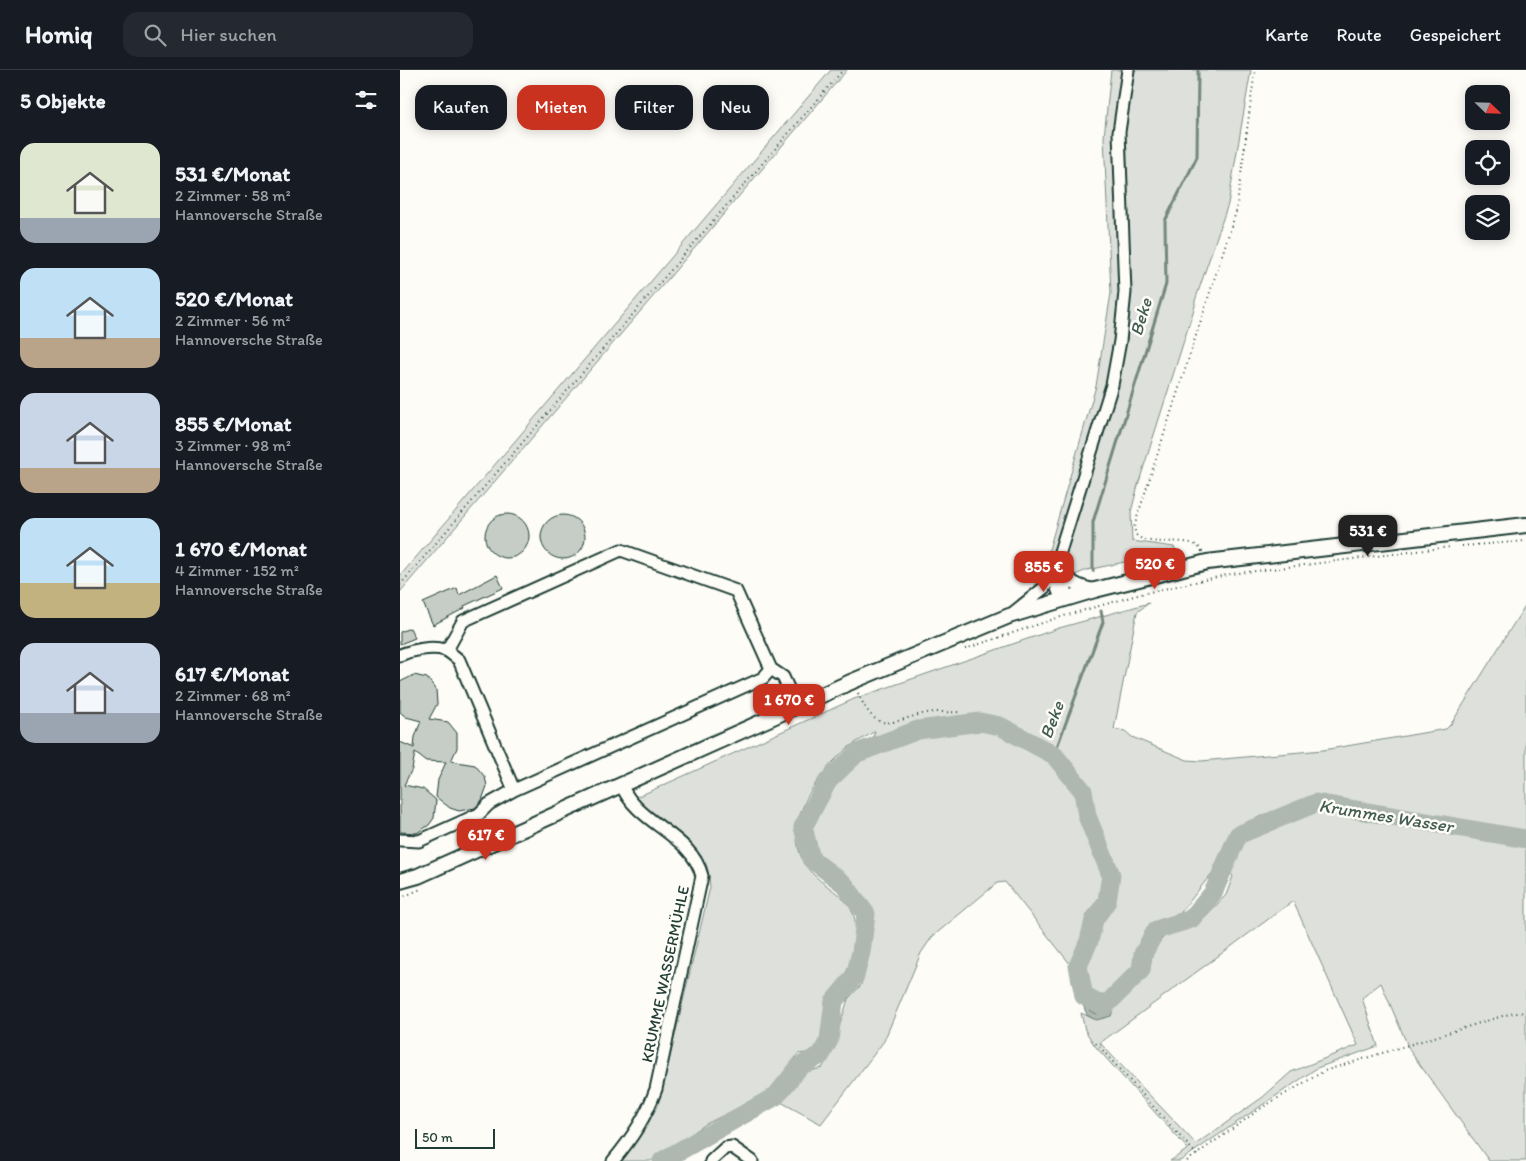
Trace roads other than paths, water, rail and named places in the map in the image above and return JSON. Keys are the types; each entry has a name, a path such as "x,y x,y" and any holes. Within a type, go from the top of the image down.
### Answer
{"main road":[{"path":"400,881 418,876 853,681 1009,616 1095,590 1207,562 1526,525"}],"street":[{"path":"1064,599 1058,591 1060,556 1112,386 1120,341 1125,292 1119,132 1128,70"},
{"path":"447,650 463,621 621,550 736,591 772,669 783,676 797,707"},
{"path":"1058,573 1070,582 1095,590"},
{"path":"1009,616 1032,599 1058,573"},
{"path":"400,655 433,649 447,650 459,660 514,790"},
{"path":"400,840 419,841 479,814 489,804 514,790 763,678 772,669"},
{"name":"KRUMME WASSERMÜHLE","path":"613,1161 638,1130 649,1110 656,1089 702,876 693,853 637,808 626,795 621,784"},
{"path":"711,1161 725,1148 732,1147 752,1161"}],"water":[{"path":"1116,988 1123,995 1115,1003 1111,1016 1096,1020 1087,1015 1083,1005 1090,989 1093,997 1108,994"}],"waterway":[{"name":"Beke","path":"1093,571 1093,522 1166,284 1165,221 1197,157 1198,70"},
{"name":"Beke","path":"1054,755 1103,622 1101,611"},
{"name":"Krummes Wasser","path":"662,1161 776,1096 800,1066 821,1055 829,1040 834,1001 855,976 861,952 866,914 844,884 811,859 803,827 828,781 857,753 918,730 980,722 1000,726 1054,755 1083,791 1087,816 1111,875 1107,901 1094,920 1089,941 1078,966 1084,996 1104,1007 1141,970 1143,954 1156,930 1191,919 1213,893 1238,835 1316,803 1526,839"}]}
